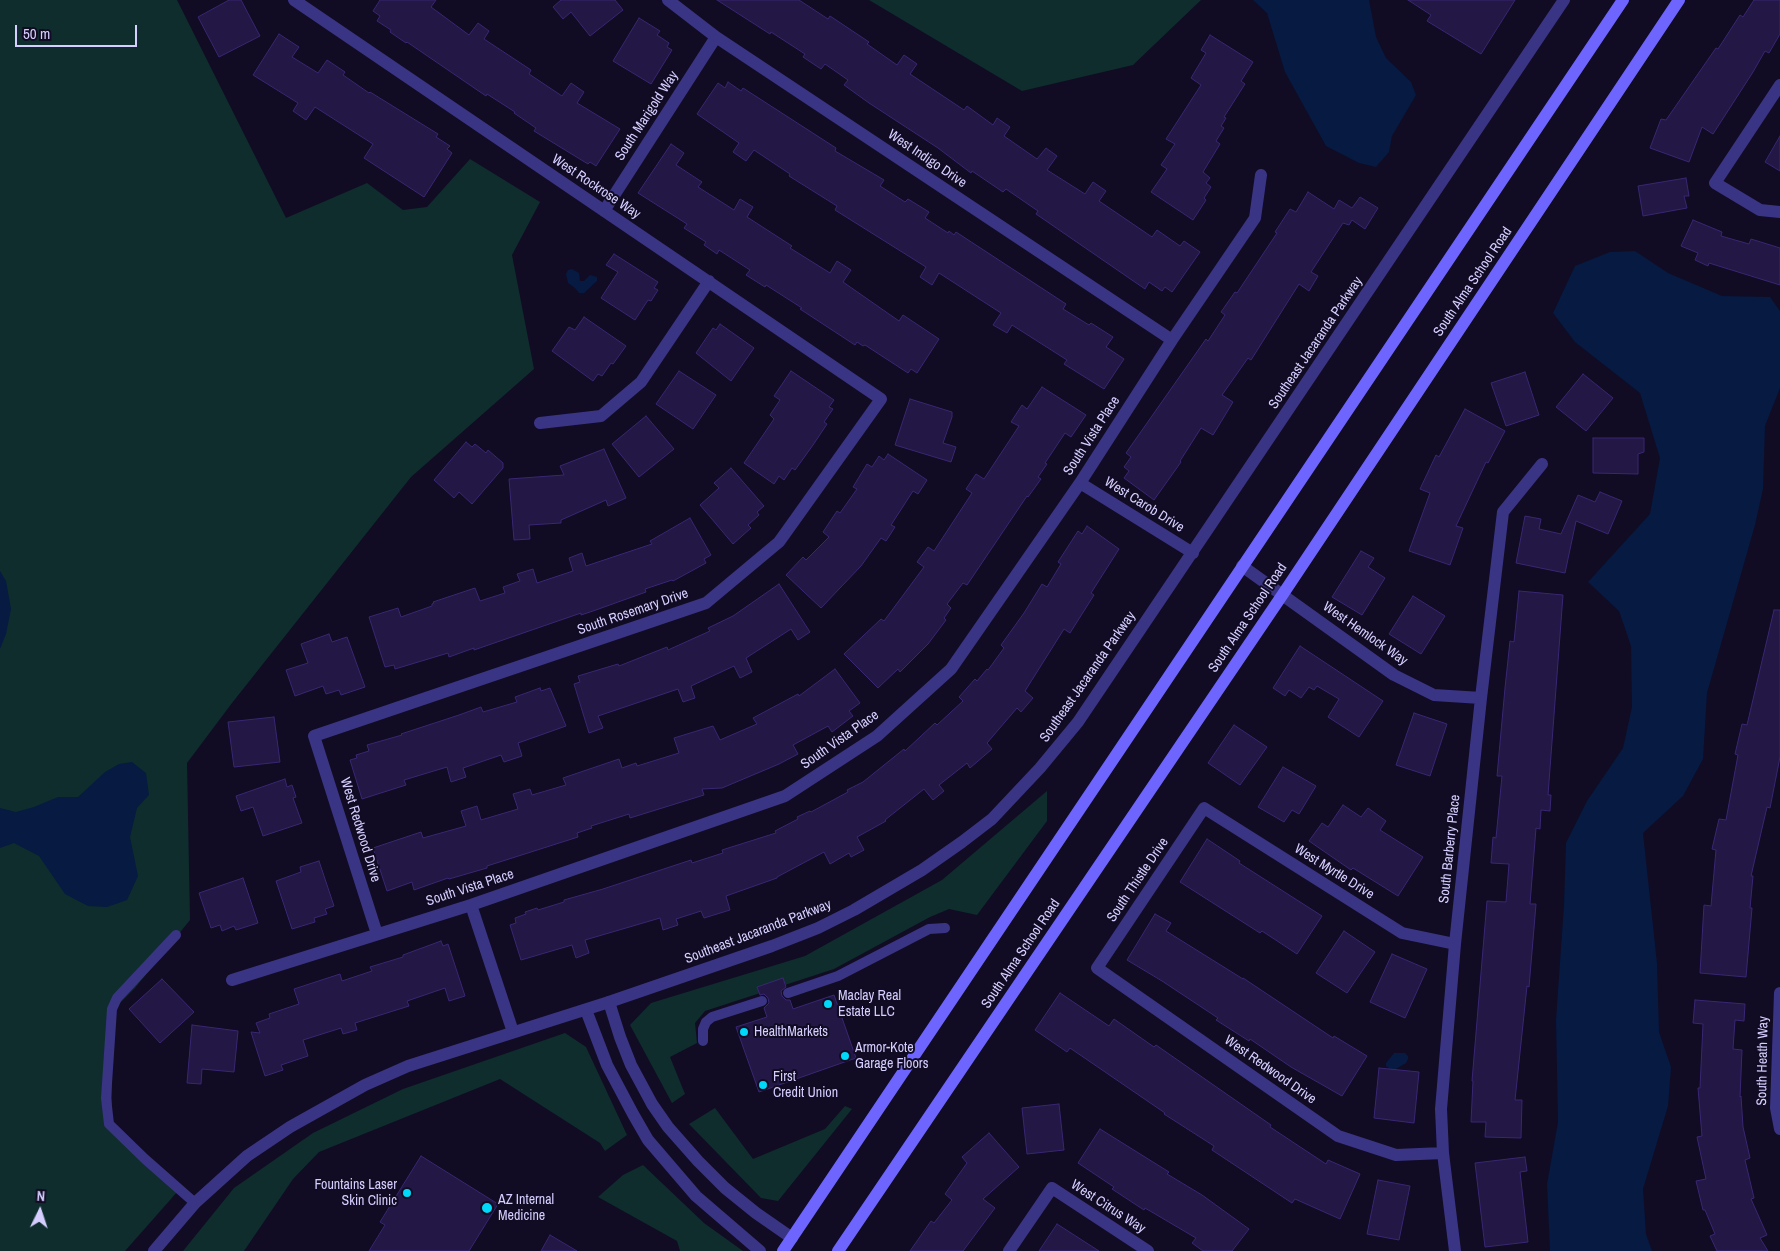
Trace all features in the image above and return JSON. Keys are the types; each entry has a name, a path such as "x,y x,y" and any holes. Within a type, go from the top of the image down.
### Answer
{"main road":[{"path":"783,1251 1623,0"},
{"name":"South Alma School Road","path":"838,1251 1283,594 1679,0"},
{"path":"792,1238 797,1251"}],"street":[{"name":"West Rockrose Way","path":"294,0 881,399"},
{"name":"West Indigo Drive","path":"668,0 716,37 1172,340"},
{"name":"Southeast Jacaranda Parkway","path":"154,1251 194,1203 248,1156 290,1127 365,1084 408,1066 586,1010 772,946 818,928 888,891 922,870 992,819 1062,743 1078,722 1564,0"},
{"name":"South Marigold Way","path":"604,211 716,37"},
{"path":"1780,85 1715,183 1760,210 1780,212"},
{"name":"South Vista Place","path":"232,980 471,905 785,796 877,736 951,669 1080,482 1172,340 1255,218 1261,175"},
{"path":"540,423 601,416 641,382 709,281"},
{"name":"South Rosemary Drive","path":"314,736 706,603 779,542 881,399"},
{"name":"South Barberry Place","path":"1455,1251 1443,1153 1441,1109 1454,944 1481,698 1504,512 1542,464"},
{"name":"West Carob Drive","path":"1080,482 1192,553"},
{"name":"West Hemlock Way","path":"1242,566 1394,675 1434,695 1481,698"},
{"name":"West Redwood Drive","path":"314,736 377,934"},
{"name":"West Myrtle Drive","path":"1204,808 1402,933 1454,944"},
{"name":"South Thistle Drive","path":"1097,968 1204,808"},
{"path":"471,905 513,1032"},
{"name":"West Redwood Drive","path":"1097,968 1338,1136 1396,1155 1443,1153"},
{"name":"South Heath Way","path":"1780,992 1776,1108 1780,1129"},
{"path":"609,1002 631,1065 652,1104 668,1128 726,1188 756,1213 792,1238"},
{"path":"586,1010 607,1065 648,1140 696,1196 760,1251"},
{"name":"West Citrus Way","path":"1009,1251 1052,1188 1148,1251"}],"lane":[{"path":"788,993 838,976 929,929 945,928"},
{"path":"176,936 117,998 112,1009 106,1098 110,1124 145,1160 194,1203"},
{"path":"703,1041 703,1029 706,1022 712,1017 762,1001"}],"green space":[{"path":"0,0 177,0 286,218 367,183 403,210 427,207 470,159 540,202 512,255 534,369 411,477 232,703 187,763 190,920 135,988 112,1011 112,1123 178,1191 125,1251 0,1251"},
{"path":"869,0 1201,0 1133,65 1022,91"},
{"path":"1047,791 1047,821 977,915 949,909 930,917 834,969 705,1011 695,1023 697,1043 670,1057 685,1094 672,1103 630,1025 651,1003 805,956 942,880"},
{"path":"565,1033 586,1047 627,1135 605,1151 600,1143 500,1079 319,1152 293,1179 244,1251 183,1251 234,1188 313,1133 403,1089"},
{"path":"845,1106 852,1109 778,1201 761,1198 689,1124 715,1108 753,1159 825,1129"},
{"path":"643,1165 704,1223 743,1251 680,1251 677,1241 598,1197 623,1175"}],"water":[{"path":"1253,0 1369,0 1376,37 1386,58 1411,82 1416,95 1392,136 1389,152 1376,167 1359,163 1326,146 1285,72 1267,13"},
{"path":"1635,251 1668,273 1722,296 1770,297 1780,311 1780,388 1765,426 1763,489 1755,525 1707,693 1703,759 1683,796 1643,833 1657,963 1659,1032 1671,1067 1668,1106 1643,1189 1646,1234 1652,1251 1550,1251 1547,1184 1558,1122 1556,1020 1564,905 1566,843 1587,801 1623,748 1632,707 1631,646 1619,611 1588,582 1650,514 1660,458 1640,393 1575,342 1553,313 1575,266 1610,252"},
{"path":"572,269 579,273 580,281 584,281 590,275 597,277 597,281 584,293 579,293 568,283 566,274 568,270"},
{"path":"0,571 6,581 11,609 6,634 0,649"},
{"path":"132,762 146,773 149,795 137,808 130,837 138,876 127,900 107,907 88,906 65,894 39,856 14,843 0,848 0,808 16,812 58,797 78,797 105,772 119,764"},
{"path":"1394,1053 1405,1053 1408,1059 1406,1063 1391,1070 1386,1066 1386,1063"}],"building":[{"path":"229,0 241,0 260,36 219,57 198,17"},
{"path":"380,0 436,0 431,7 469,35 478,23 489,31 484,39 531,70 529,74 562,96 571,83 584,92 577,103 620,129 596,166 590,162 588,164 534,131 536,128 515,112 487,94 486,96 390,32 391,30 377,21 380,16 373,11"},
{"path":"561,0 615,0 623,10 590,36 571,12 563,19 553,7"},
{"path":"717,0 799,0 828,19 830,16 869,42 867,44 897,65 904,55 917,64 910,74 964,110 967,106 993,125 997,118 1010,127 1004,136 1037,159 1046,148 1057,156 1047,170 1085,194 1093,182 1106,191 1099,201 1152,237 1157,230 1180,246 1184,241 1200,252 1172,292 1165,287 1162,291 1149,282 1145,289 1036,214 1038,211 1006,189 1003,192 972,171 971,173 938,148 869,103 844,85 848,80 825,64 821,69 803,57 805,54"},
{"path":"1408,0 1515,0 1481,54 1427,21 1431,15"},
{"path":"1754,0 1780,0 1780,34 1769,53 1765,51 1713,134 1702,127 1689,162 1650,148 1661,119 1666,120 1716,48 1718,49 1740,15 1743,17"},
{"path":"639,18 660,31 657,35 669,43 667,47 672,50 651,84 613,61"},
{"path":"279,34 299,47 292,57 318,73 327,60 345,72 343,75 369,93 438,134 436,137 450,146 447,149 452,153 424,197 364,158 373,144 315,107 306,120 293,111 298,103 253,75"},
{"path":"1210,35 1253,62 1241,81 1245,84 1224,117 1226,118 1221,126 1224,128 1216,141 1220,144 1203,172 1210,178 1206,183 1211,187 1204,198 1206,200 1193,220 1151,192 1167,169 1161,165 1175,144 1166,139 1201,85 1191,78 1206,53 1201,50"},
{"path":"728,82 741,91 743,88 836,148 835,151 884,180 880,186 905,202 908,199 929,212 925,218 948,233 949,231 954,235 956,232 1066,304 1063,309 1113,337 1106,347 1124,359 1104,389 1064,364 1067,360 1012,325 1007,333 993,325 1001,313 939,273 932,285 920,277 926,267 835,210 837,206 789,176 790,174 754,150 746,161 733,152 739,143 697,114 718,83 725,88"},
{"path":"1780,136 1780,171 1765,162"},
{"path":"671,144 684,153 676,165 702,182 698,187 734,210 740,199 753,207 747,217 792,246 790,248 830,273 837,261 851,270 843,282 899,321 903,315 939,339 917,373 911,369 908,373 865,345 863,346 857,342 855,345 800,309 802,308 766,285 765,287 746,275 750,270 719,250 717,254 704,245 706,242 684,228 687,224 638,193"},
{"path":"1686,178 1689,196 1684,196 1687,208 1643,216 1638,186"},
{"path":"1308,192 1334,209 1339,200 1352,208 1360,197 1378,208 1365,229 1352,220 1349,225 1343,223 1311,272 1318,276 1309,291 1299,284 1251,360 1248,358 1222,395 1233,402 1213,435 1201,428 1181,462 1154,500 1124,478 1129,471 1124,467 1131,457 1126,453 1206,339 1208,341 1225,315 1221,312 1235,292 1237,293 1277,233 1275,232 1290,209 1296,212"},
{"path":"1693,220 1722,232 1721,236 1749,244 1751,239 1780,248 1780,285 1709,263 1708,266 1695,260 1698,253 1681,246"},
{"path":"614,254 658,282 654,288 658,290 651,301 648,300 635,320 601,298 618,272 606,265"},
{"path":"584,317 626,346 602,376 598,374 593,381 552,351 569,327 575,330"},
{"path":"720,324 754,348 731,381 696,353 713,328 716,330"},
{"path":"679,371 716,395 693,429 656,404"},
{"path":"791,371 834,400 829,407 833,409 824,422 827,424 795,470 792,468 784,480 779,476 774,484 744,463 774,419 770,415 780,400 774,396"},
{"path":"1525,372 1539,415 1506,426 1491,383"},
{"path":"1583,374 1613,398 1586,431 1556,407"},
{"path":"1042,387 1086,415 1071,437 1065,433 1045,463 1047,464 1038,477 1041,479 1027,496 967,585 963,583 947,604 951,608 944,618 946,620 928,644 900,672 898,669 878,688 844,654 881,619 884,621 924,567 917,562 928,547 934,551 972,493 966,489 976,474 984,479 1019,426 1011,422 1022,405 1027,409"},
{"path":"910,399 952,412 943,443 956,447 951,462 895,445"},
{"path":"1465,409 1505,431 1488,463 1486,462 1456,526 1463,528 1450,565 1409,551 1430,493 1420,489 1436,455 1439,457"},
{"path":"646,416 674,449 639,477 612,444"},
{"path":"1593,438 1644,438 1644,452 1638,454 1638,474 1593,473"},
{"path":"466,442 472,447 475,444 486,453 488,450 503,463 503,468 472,504 459,492 454,498 434,480"},
{"path":"604,449 626,498 608,506 606,500 561,520 561,523 529,525 530,539 514,540 509,479 564,475 560,466"},
{"path":"888,454 927,480 918,494 913,491 891,525 895,527 886,541 881,538 861,566 821,608 786,575 803,557 806,560 829,537 823,532 837,511 840,513 857,489 853,487 867,464 872,467 879,456 884,460"},
{"path":"731,468 764,506 757,512 759,515 748,525 751,528 733,544 700,505 719,488 714,483"},
{"path":"1600,492 1622,501 1608,534 1576,521 1565,573 1516,563 1525,516 1541,519 1539,529 1561,534 1578,495 1595,502"},
{"path":"690,518 711,555 704,559 706,563 673,581 645,589 646,592 593,611 581,615 581,613 474,650 474,648 449,657 448,653 395,669 394,665 385,667 369,617 398,608 401,617 432,606 433,602 475,588 480,601 505,593 503,587 520,581 517,574 533,569 537,583 573,571 569,558 582,553 586,566 652,544 650,541"},
{"path":"1087,526 1119,549 1091,593 1094,595 1070,633 1064,629 1025,691 1033,698 1021,712 1017,708 987,743 992,749 970,768 967,763 939,785 944,791 933,800 924,789 886,821 857,837 864,850 851,857 849,853 830,864 824,852 777,878 726,896 730,910 704,918 701,911 676,919 678,925 663,930 660,918 585,940 589,953 576,958 572,945 521,960 510,925 516,923 515,918 526,914 525,912 564,902 564,900 691,860 692,863 723,853 722,850 776,833 775,831 798,819 797,817 811,812 848,792 847,790 863,782 904,749 905,751 935,723 937,725 963,701 959,697 975,679 977,681 988,670 1004,648 1001,645 1042,584 1047,587 1061,564 1058,562 1078,531 1082,534"},
{"path":"1361,551 1374,558 1368,567 1385,578 1362,615 1332,597"},
{"path":"779,584 810,632 798,640 791,629 746,658 752,672 740,678 734,666 691,686 695,698 683,702 678,689 598,716 603,728 589,733 574,684 580,682 578,676 618,664 619,666 667,647 668,650 710,631 708,628 733,616"},
{"path":"1519,591 1563,595 1548,795 1551,795 1550,811 1541,810 1540,829 1536,828 1530,904 1536,904 1529,987 1527,986 1515,1100 1522,1100 1521,1138 1485,1137 1486,1122 1471,1122 1472,1081 1487,901 1506,902 1509,864 1491,863 1493,837 1496,838 1502,776 1497,776 1505,688 1510,641 1514,642"},
{"path":"1413,596 1445,616 1421,654 1389,634"},
{"path":"1774,610 1780,610 1780,757 1770,808 1767,807 1751,876 1753,876 1750,908 1752,908 1746,977 1700,973 1704,905 1711,906 1716,850 1712,849 1719,819 1726,820 1738,755 1735,754 1742,724 1747,725"},
{"path":"329,634 332,642 347,637 365,687 341,695 339,690 326,694 323,686 295,696 286,670 308,663 301,644"},
{"path":"1300,646 1383,701 1359,737 1328,717 1339,699 1317,686 1314,690 1309,687 1301,698 1289,690 1285,696 1273,688"},
{"path":"835,669 860,703 849,711 853,716 832,732 828,726 793,745 798,754 779,764 722,788 702,789 704,795 630,818 629,814 591,826 592,828 577,833 578,837 487,866 487,868 448,878 414,890 412,882 387,891 373,848 421,832 423,838 466,826 461,811 477,806 481,820 518,809 513,794 530,789 532,795 566,785 563,778 619,759 622,768 636,763 637,766 679,753 674,738 713,726 720,740 757,724 753,718 798,694 799,696"},
{"path":"540,688 541,691 550,688 566,726 518,743 522,756 504,762 501,755 463,768 466,777 451,782 447,767 404,780 406,785 362,799 350,760 357,758 356,755 369,751 367,745 402,735 481,707 483,712 517,702 515,697"},
{"path":"1414,713 1447,724 1430,776 1396,765"},
{"path":"274,717 280,762 234,767 228,722"},
{"path":"1234,725 1267,747 1240,785 1208,763"},
{"path":"1283,767 1316,786 1299,814 1292,810 1284,822 1258,807"},
{"path":"285,779 287,787 292,785 296,797 293,798 302,823 263,836 253,807 241,811 236,796"},
{"path":"1343,805 1361,817 1368,808 1386,821 1380,830 1423,857 1398,896 1353,868 1351,870 1309,841 1322,823 1328,827"},
{"path":"1207,839 1240,861 1239,863 1322,916 1297,954 1262,931 1260,933 1180,882"},
{"path":"319,861 334,906 325,909 327,914 314,918 315,922 292,929 276,881 301,872 300,867"},
{"path":"243,878 258,923 236,930 234,926 222,931 220,925 211,928 199,893"},
{"path":"1155,914 1171,923 1166,931 1243,978 1333,1038 1334,1036 1367,1056 1342,1096 1291,1067 1250,1039 1249,1041 1216,1020 1218,1018 1127,960"},
{"path":"1344,931 1375,952 1347,993 1316,973"},
{"path":"441,941 443,946 448,944 465,996 449,1001 445,988 407,1001 409,1006 355,1023 357,1030 343,1034 341,1028 303,1040 308,1056 281,1065 283,1070 265,1076 251,1032 260,1033 256,1023 270,1018 269,1014 299,1004 294,989 340,974 342,981 372,971 370,967 403,957 403,955"},
{"path":"1392,954 1427,969 1405,1018 1370,1002"},
{"path":"783,978 786,987 781,991 782,996 786,1000 790,1000 793,1009 834,995 856,1058 759,1092 736,1027 767,1017 764,1008 769,1003 768,998 764,994 760,995 757,987"},
{"path":"162,979 194,1012 160,1043 129,1009"},
{"path":"1060,993 1109,1026 1114,1019 1154,1047 1156,1045 1271,1125 1270,1127 1326,1164 1328,1160 1360,1174 1340,1219 1295,1199 1292,1203 1212,1150 1214,1146 1164,1114 1070,1048 1067,1052 1035,1030"},
{"path":"1695,1000 1745,1004 1744,1021 1735,1020 1733,1049 1742,1050 1740,1097 1743,1127 1750,1158 1745,1160 1754,1198 1751,1199 1767,1235 1760,1238 1768,1251 1717,1251 1710,1236 1715,1234 1705,1210 1703,1210 1696,1181 1706,1179 1697,1137 1702,1136 1698,1088 1700,1088 1703,1024 1693,1023"},
{"path":"192,1025 238,1031 234,1072 202,1069 201,1084 187,1083"},
{"path":"1379,1068 1419,1072 1414,1123 1374,1118"},
{"path":"1059,1104 1064,1150 1027,1154 1022,1108"},
{"path":"1100,1129 1169,1172 1167,1174 1202,1195 1249,1229 1232,1251 1203,1251 1192,1243 1196,1238 1145,1208 1144,1210 1078,1163"},
{"path":"989,1133 1019,1167 983,1199 995,1208 963,1251 910,1251 931,1221 934,1223 952,1200 945,1194 967,1163 962,1157"},
{"path":"421,1156 498,1204 469,1251 369,1251 385,1225 380,1222"},
{"path":"1525,1157 1527,1171 1520,1172 1528,1242 1485,1247 1475,1163"},
{"path":"1378,1180 1410,1186 1399,1240 1367,1234"},
{"path":"1057,1224 1099,1251 1039,1251"},
{"path":"550,1235 577,1251 541,1251"}],"place":[{"name":"Maclay Real Estate LLC","path":"828,1004"},
{"name":"HealthMarkets","path":"744,1032"},
{"name":"Armor-Kote Garage Floors","path":"845,1056"},
{"name":"First Credit Union","path":"763,1085"},
{"name":"Fountains Laser Skin Clinic","path":"407,1193"},
{"name":"AZ Internal Medicine","path":"487,1208"}]}
